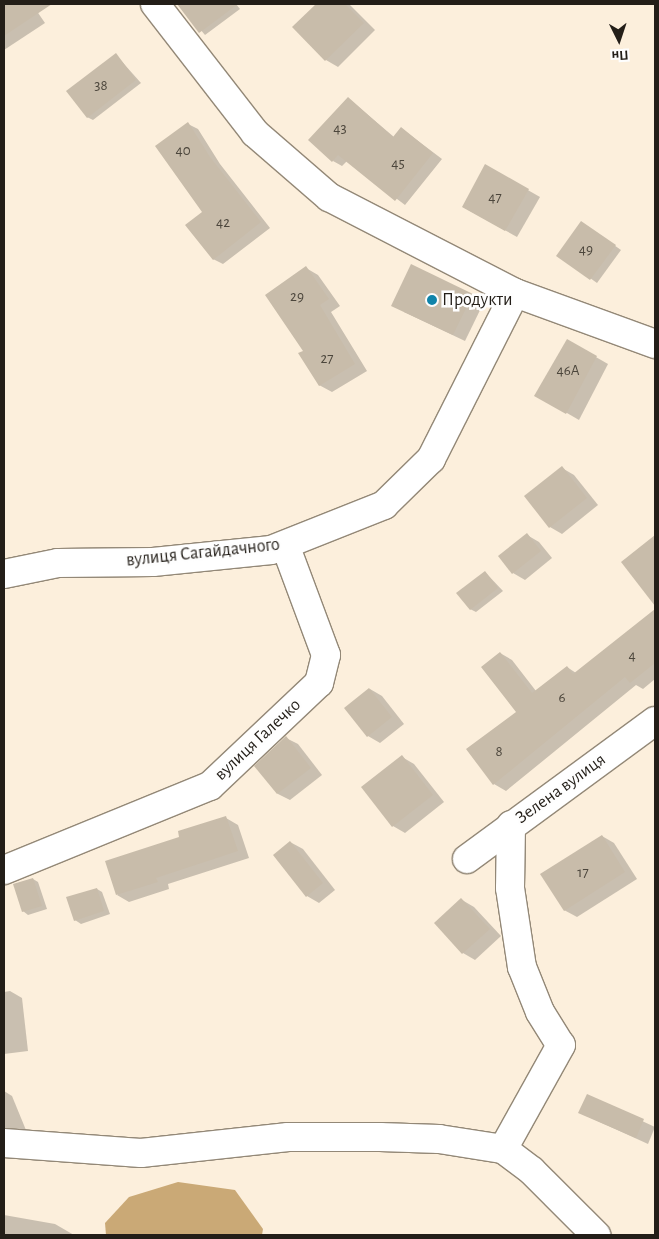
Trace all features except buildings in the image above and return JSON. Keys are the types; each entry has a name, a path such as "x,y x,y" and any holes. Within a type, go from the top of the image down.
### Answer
{"street":[{"path":"155,4 255,133 329,197 515,292 655,344"},
{"name":"вулиця Сагайдачного","path":"4,574 58,563 153,562 271,550 384,504 431,459 515,292"},
{"name":"вулиця Галечко","path":"4,870 210,786 318,683 326,655 285,545"},
{"name":"Зелена вулиця","path":"467,858 655,721"},
{"path":"503,1149 561,1045 540,1012 522,967 510,888 510,825"},
{"path":"4,1143 141,1153 288,1137 439,1139 503,1149 532,1171 596,1235"}],"shaded area":[{"path":"178,1182 235,1190 263,1229 262,1235 106,1235 105,1223 129,1197"}],"place":[{"name":"Продукти","path":"432,300"}]}
